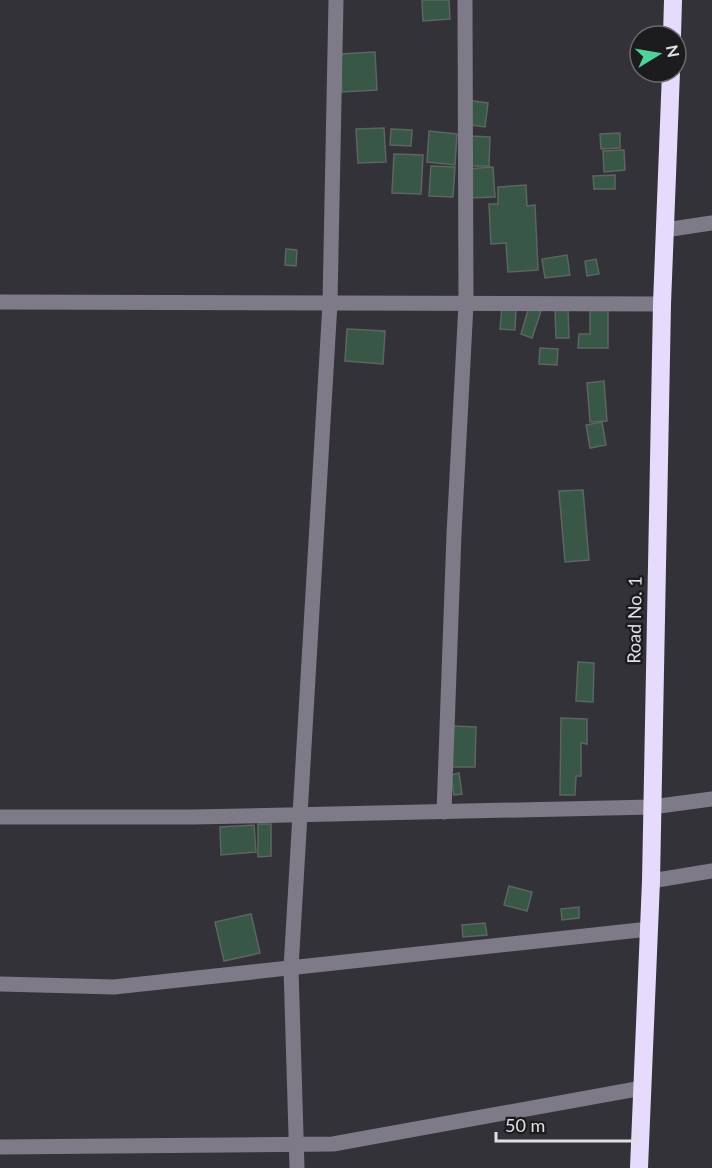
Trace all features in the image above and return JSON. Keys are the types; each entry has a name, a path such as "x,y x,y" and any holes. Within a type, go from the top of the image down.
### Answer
{"highway":[{"path":"672,24 673,0"},
{"name":"Road No. 1","path":"639,1168 651,881 662,304 670,84"}],"street":[{"path":"297,1168 291,968 330,303 336,0"},
{"path":"444,812 453,534 466,304 465,0"},
{"path":"665,230 712,223"},
{"path":"0,302 662,304"},
{"path":"0,817 194,817 652,807 712,799"},
{"path":"651,881 712,871"},
{"path":"0,984 114,987 649,929"},
{"path":"0,1147 333,1144 642,1088"}],"building":[{"path":"422,0 449,0 450,19 423,21"},
{"path":"375,52 377,90 342,92 340,54"},
{"path":"467,100 488,103 485,127 464,124"},
{"path":"384,128 386,162 358,163 356,129"},
{"path":"391,129 412,130 411,146 390,145"},
{"path":"429,131 457,134 455,165 427,162"},
{"path":"620,133 620,148 601,149 600,134"},
{"path":"469,136 490,137 489,166 468,166"},
{"path":"624,150 625,170 604,172 603,151"},
{"path":"394,154 423,155 421,194 392,193"},
{"path":"431,166 455,167 453,197 429,196"},
{"path":"493,167 495,197 468,198 467,169"},
{"path":"615,175 615,189 594,189 593,176"},
{"path":"526,185 527,206 535,205 538,270 508,272 506,243 491,244 489,204 498,204 498,187"},
{"path":"286,249 297,250 296,266 285,265"},
{"path":"567,255 570,275 545,278 542,259"},
{"path":"596,259 599,274 587,276 585,261"},
{"path":"590,301 608,301 608,348 578,348 579,334 590,334"},
{"path":"502,307 516,309 515,330 500,329"},
{"path":"529,307 541,311 532,338 521,334"},
{"path":"555,309 568,309 569,338 556,338"},
{"path":"347,329 385,331 383,364 345,361"},
{"path":"540,348 558,349 557,365 539,364"},
{"path":"604,381 607,421 590,422 587,383"},
{"path":"602,422 606,445 590,448 586,425"},
{"path":"583,490 589,560 565,562 559,491"},
{"path":"578,662 594,663 593,702 576,701"},
{"path":"561,718 587,719 587,744 581,743 581,776 576,776 575,795 560,795"},
{"path":"452,726 476,727 475,767 451,767"},
{"path":"459,773 462,794 454,795 451,775"},
{"path":"258,824 271,824 271,856 258,857"},
{"path":"254,825 256,852 221,855 220,827"},
{"path":"509,886 532,892 527,911 504,905"},
{"path":"579,907 579,918 562,920 561,909"},
{"path":"251,914 260,953 224,961 215,922"},
{"path":"485,923 487,935 463,937 462,925"}]}
